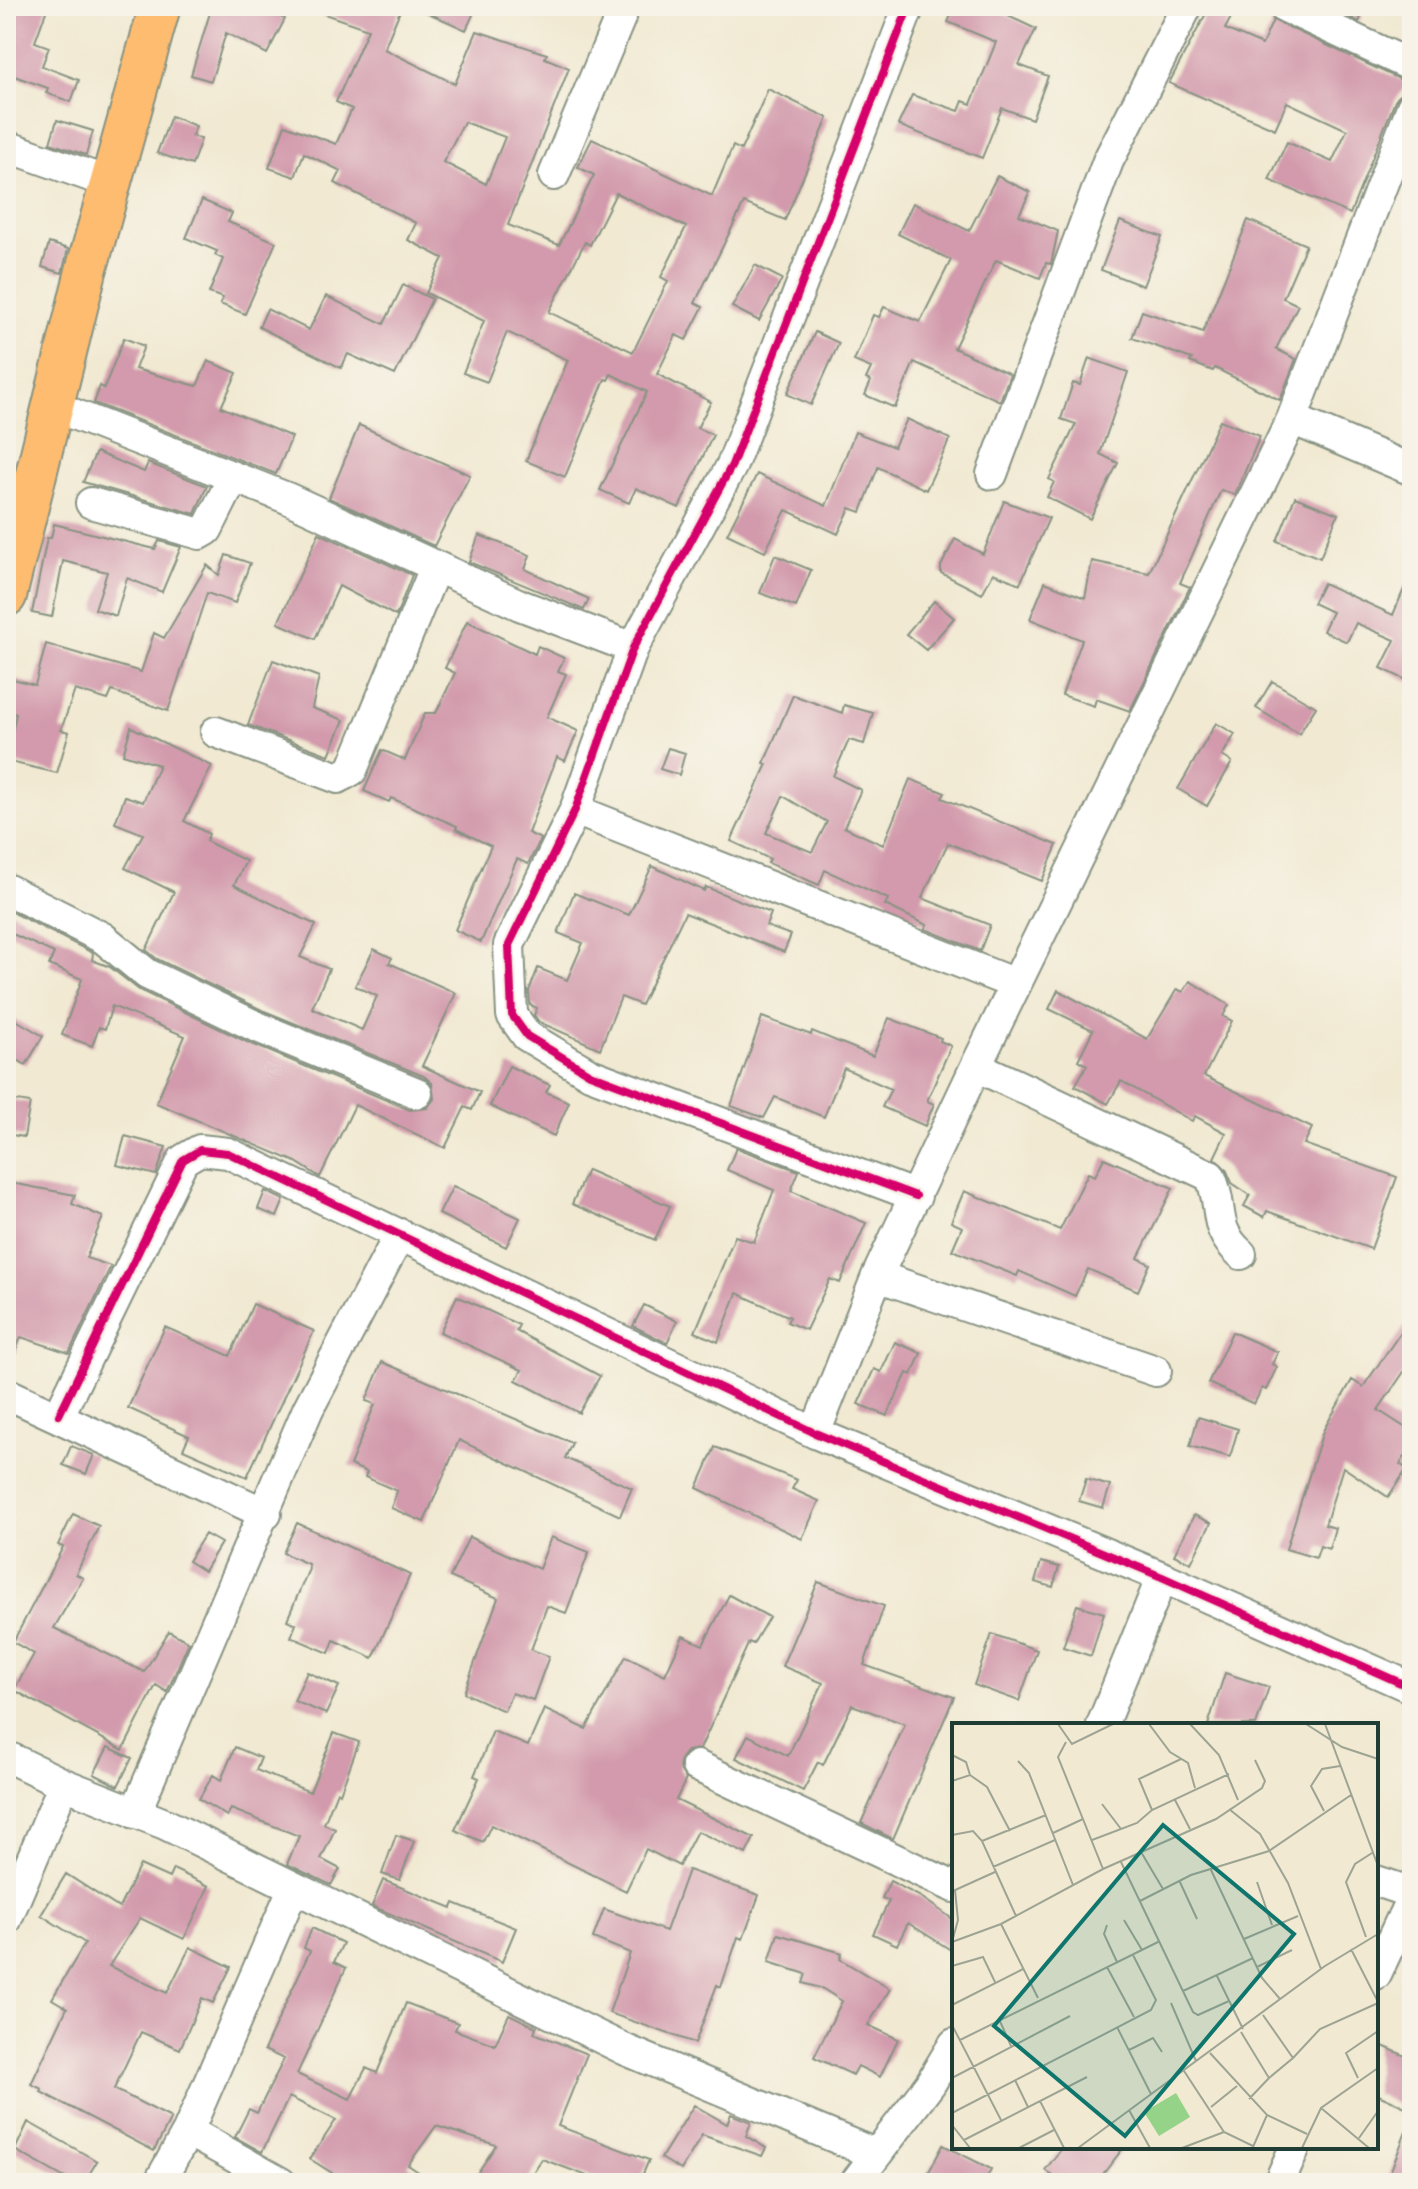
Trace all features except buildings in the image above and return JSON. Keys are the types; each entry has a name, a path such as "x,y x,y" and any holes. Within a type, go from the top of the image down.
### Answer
{"main road":[{"path":"6,596 86,271 113,184 160,6"}],"street":[{"path":"554,175 625,6"},
{"path":"909,6 732,465 633,648 575,810 509,945 512,1015 527,1036 590,1074 916,1196"},
{"path":"992,474 1108,161 1187,6"},
{"path":"1283,6 1412,66"},
{"path":"815,1433 877,1276 1015,984 1292,419 1412,107"},
{"path":"6,146 113,184"},
{"path":"53,406 287,498 435,568 633,648"},
{"path":"1292,419 1412,470"},
{"path":"91,503 200,534 207,530 233,478"},
{"path":"216,732 338,778 345,777 352,770 435,568"},
{"path":"575,810 1015,984"},
{"path":"6,889 103,938 147,974 255,1026 417,1093"},
{"path":"976,1066 1210,1176 1218,1192 1217,1217 1224,1239 1241,1254"},
{"path":"59,1415 167,1187 183,1160 200,1150 228,1153 815,1433 1162,1577 1412,1688"},
{"path":"135,1813 266,1514 308,1409 400,1234"},
{"path":"877,1276 1156,1371"},
{"path":"6,1393 59,1415 266,1514"},
{"path":"1103,1723 1162,1577"},
{"path":"6,1756 64,1784 165,1824 626,2050 875,2154"},
{"path":"697,1766 952,1886"},
{"path":"6,1920 64,1784"},
{"path":"1378,1882 1412,1895 1378,1970"},
{"path":"159,2183 188,2131 293,1889"},
{"path":"855,2183 930,2084 952,2047"},
{"path":"188,2131 281,2183"},
{"path":"1279,2183 1294,2149"}],"cycle path":[{"path":"909,6 732,465 633,648 575,810 509,945 512,1015 527,1036 590,1074 916,1196"},
{"path":"59,1415 183,1160 200,1150 228,1153 815,1433 1162,1577 1412,1688"}]}
